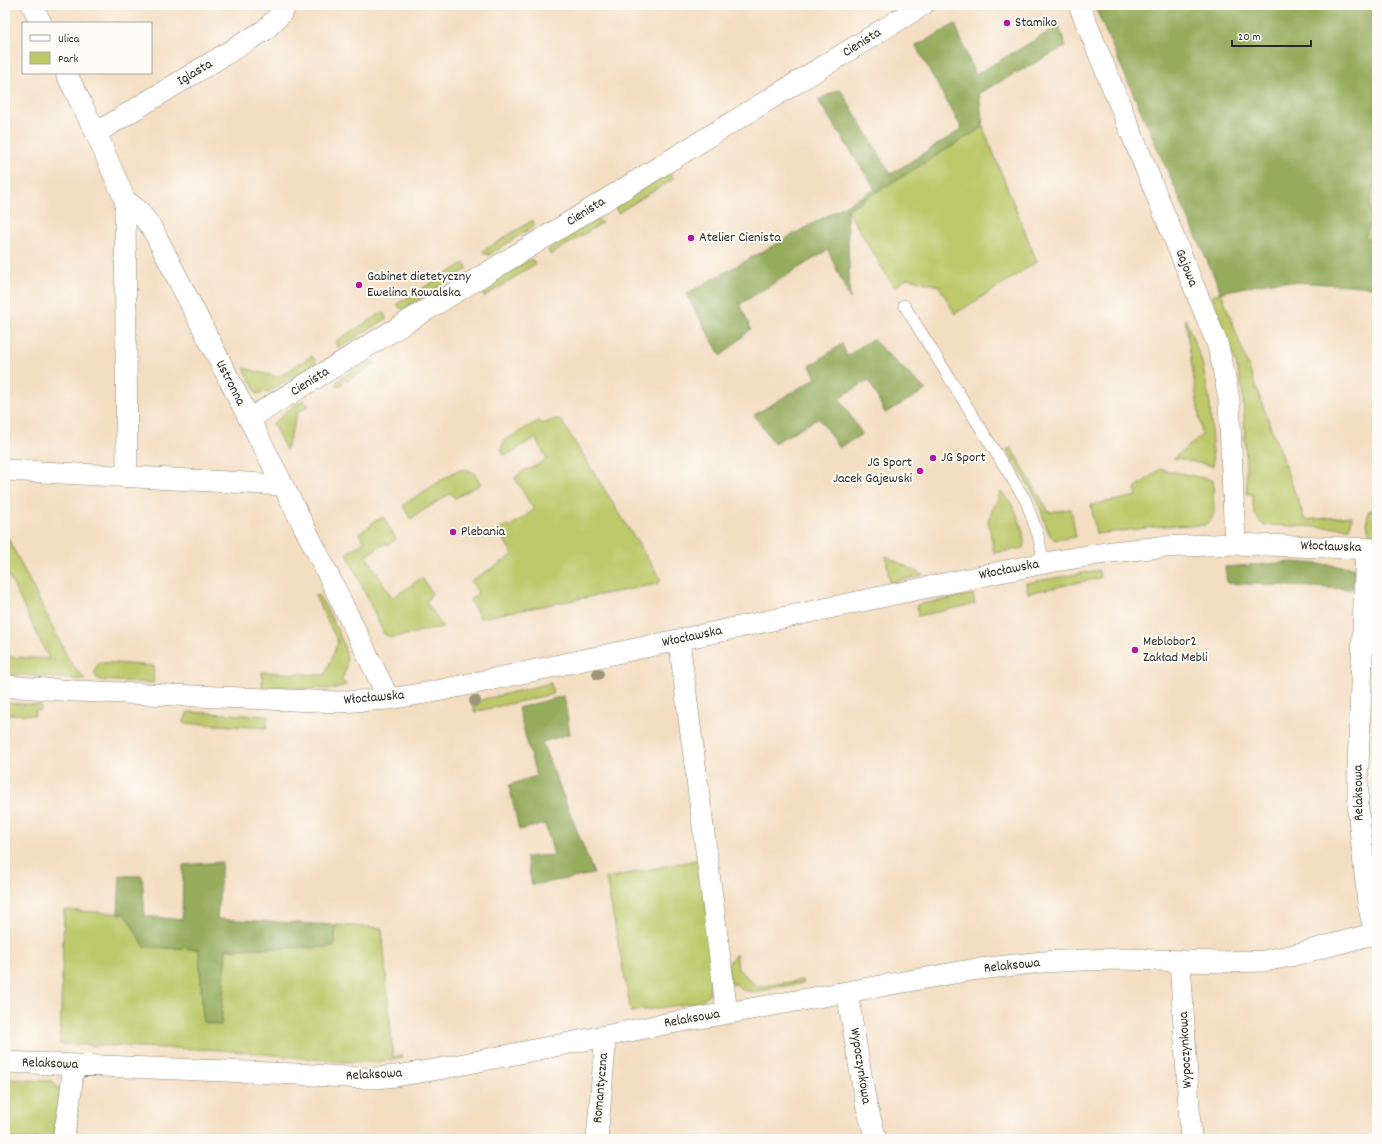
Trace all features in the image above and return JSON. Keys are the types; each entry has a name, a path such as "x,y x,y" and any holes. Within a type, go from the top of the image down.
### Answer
{"street":[{"path":"32,5 40,22"},
{"name":"Iglasta","path":"96,133 265,30 280,15 286,5"},
{"name":"Cienista","path":"249,419 923,5"},
{"name":"Gajowa","path":"1079,5 1217,344 1229,399 1235,544"},
{"name":"Ustronna","path":"66,74 96,133 125,200 139,211 153,230 389,699"},
{"path":"125,200 126,476"},
{"path":"5,470 282,485"},
{"name":"Włocławska","path":"5,686 75,691 339,702 389,699 432,692 1044,563 1137,549 1235,544 1371,548"},
{"name":"Relaksowa","path":"5,1062 375,1078 439,1069 727,1013 971,970 1042,962 1125,959 1225,962 1268,961 1377,933 1372,921 1368,903 1358,808 1358,769 1369,677 1371,548"},
{"path":"679,640 727,1013"},
{"name":"Wypoczynkowa","path":"1180,961 1191,1139"},
{"name":"Wypoczynkowa","path":"848,992 866,1104 876,1139"},
{"name":"Romantyczna","path":"597,1139 606,1047 603,1037"},
{"path":"63,1139 68,1116 73,1066"}],"lane":[{"path":"904,305 1026,501 1038,535 1044,563"}],"green space":[{"path":"1094,5 1377,5 1377,170 1370,202 1371,223 1365,236 1374,246 1377,245 1377,287 1277,281 1221,292"},
{"path":"955,24 975,75 1059,26 1066,46 979,93 983,127 847,210 850,299 828,250 740,304 751,329 721,356 686,294 875,189 818,100 840,89 891,174 962,129 916,46"},
{"path":"983,127 1037,262 955,314 939,286 908,278 894,287 847,210"},
{"path":"1377,170 1377,245 1374,247 1364,236 1371,223 1370,202"},
{"path":"670,173 673,179 618,213 615,207"},
{"path":"596,219 602,223 550,255 548,250"},
{"path":"533,220 533,227 489,255 484,253 483,251"},
{"path":"531,259 535,264 484,297 482,289"},
{"path":"464,263 467,266 467,269 403,309 397,304"},
{"path":"1221,292 1305,520 1352,516 1350,528 1263,525 1255,514 1253,507 1253,494 1247,494 1242,388 1236,364 1212,296"},
{"path":"383,312 386,319 339,348 335,342"},
{"path":"1185,318 1202,362 1210,403 1213,466 1174,458 1202,435"},
{"path":"872,339 926,390 885,413 869,380 839,398 862,434 839,448 819,418 774,443 754,415 816,378 810,366 842,344 847,356"},
{"path":"312,356 316,362 270,391 257,394 244,368 278,377"},
{"path":"370,360 375,364 347,381 344,379 342,381 343,383 338,387 338,380"},
{"path":"303,400 309,405 298,412 286,450 273,424 287,411"},
{"path":"555,419 561,420 661,580 657,584 480,618 470,600 478,593 471,581 513,555 498,529 507,525 509,527 534,510 516,480 516,477 526,469 530,469 547,459 535,438 518,448 516,451 504,455 501,450 505,440 538,421 543,424"},
{"path":"1011,448 1049,512 1071,509 1076,537 1055,540 1049,534 1037,499 1007,450"},
{"path":"466,469 473,472 481,484 455,498 451,493 410,519 403,505 456,471"},
{"path":"1160,469 1213,480 1214,513 1211,520 1205,525 1163,526 1096,534 1091,505 1137,496 1135,488"},
{"path":"1377,480 1377,538 1371,538 1367,524 1368,511 1375,509"},
{"path":"1001,491 1011,503 1016,513 1023,531 1024,543 1023,548 994,553 988,520"},
{"path":"383,517 396,539 388,545 386,543 366,556 392,598 422,578 432,593 426,602 443,627 391,638 384,634 348,556 348,552 364,542 359,533 372,525 373,522"},
{"path":"5,532 69,660 85,680 5,674 5,657 49,659 5,568"},
{"path":"886,556 923,575 890,583"},
{"path":"1293,562 1354,567 1353,589 1227,583 1225,567"},
{"path":"1099,570 1100,578 1028,593 1026,583"},
{"path":"973,594 975,604 918,616 917,605"},
{"path":"319,595 335,625 345,649 347,660 346,670 341,679 346,685 329,689 262,688 262,672 325,675 338,642 315,596"},
{"path":"100,662 154,666 153,683 100,680 96,677 95,670"},
{"path":"551,683 553,694 474,712 472,702"},
{"path":"564,696 570,734 542,742 594,874 532,885 526,857 554,855 545,824 519,830 509,785 536,776 518,708"},
{"path":"5,703 41,705 41,710 35,711 35,715 5,714"},
{"path":"188,712 268,716 267,728 183,723"},
{"path":"701,859 717,982 710,983 709,994 700,1002 631,1012 606,878"},
{"path":"222,862 217,919 336,925 334,947 226,949 221,1025 203,1022 199,949 145,947 125,914 118,914 120,876 142,876 145,916 182,920 183,865"},
{"path":"64,910 125,914 145,947 199,949 203,1022 221,1025 226,949 334,947 336,925 382,928 393,1057 402,1055 403,1058 373,1062 345,1062 222,1050 60,1044"},
{"path":"736,954 738,969 758,987 802,980 803,983 754,992 742,990 736,984 731,984 727,965"},
{"path":"5,1079 52,1081 56,1087 62,1088 53,1139 5,1139"}],"place":[{"name":"Stamiko","path":"1007,23"},
{"name":"Atelier Cienista","path":"691,238"},
{"name":"Gabinet dietetyczny Ewelina Kowalska","path":"359,285"},
{"name":"JG Sport","path":"933,458"},
{"name":"JG Sport Jacek Gajewski","path":"920,471"},
{"name":"Plebania","path":"453,532"},
{"name":"Meblobor2 Zakład Mebli","path":"1135,650"}]}
